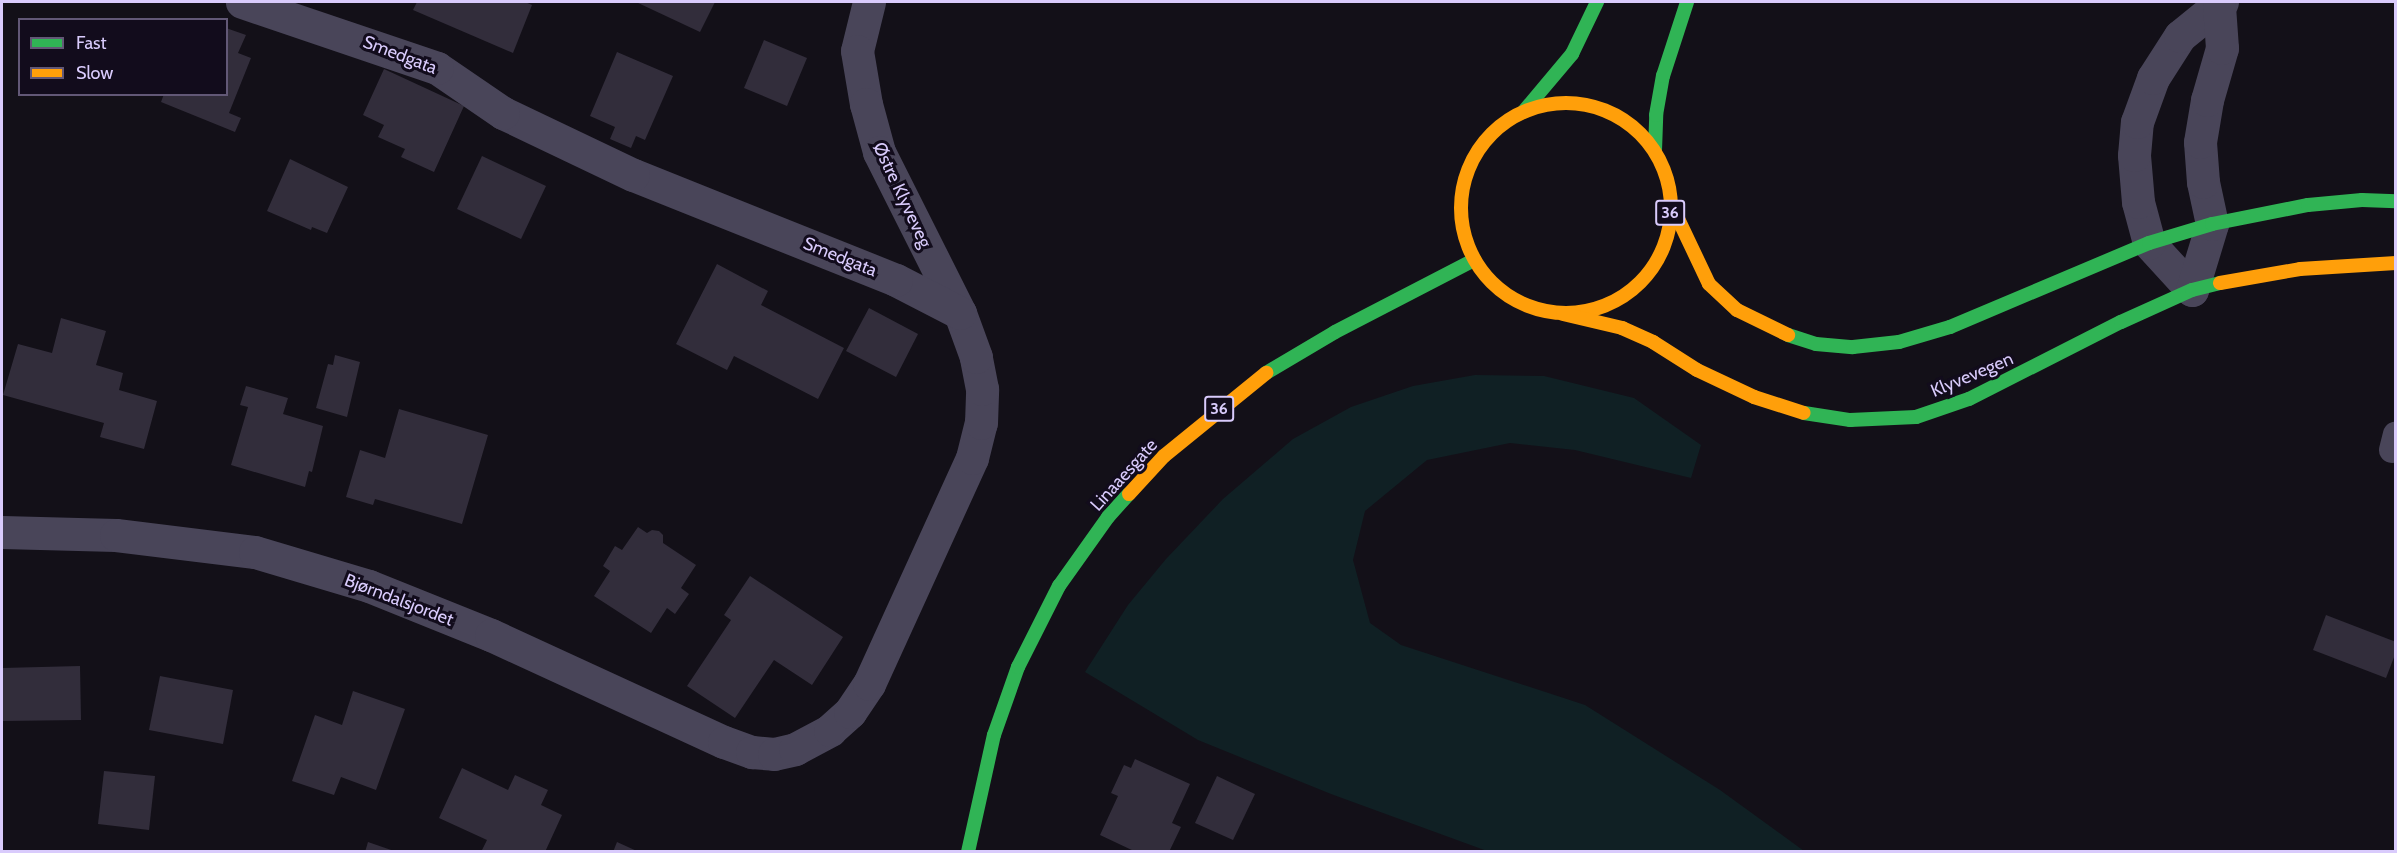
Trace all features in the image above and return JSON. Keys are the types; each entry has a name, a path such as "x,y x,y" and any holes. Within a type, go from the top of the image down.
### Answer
{"main road":[{"name":"36","path":"1524,111 1572,54 1597,2"},
{"name":"36","path":"1655,151 1656,115 1663,76 1687,2"},
{"name":"36","path":"1553,103 1583,104 1611,112 1636,129 1655,151 1667,177 1671,206 1667,239 1652,269 1628,293 1597,309 1563,314 1536,309 1511,299 1490,282 1474,260 1463,233 1460,203 1465,174 1485,141 1499,126 1524,111 1553,103"},
{"path":"1671,206 1709,284 1737,310 1774,330 1816,344 1853,347 1899,342 1950,327 2149,243 2212,224 2308,205 2362,200 2396,201"},
{"name":"Linaaesgate","path":"968,852 994,735 1018,667 1059,586 1108,517 1164,456 1257,378 1335,332 1474,260"},
{"name":"Klyvevegen","path":"1563,314 1622,328 1653,342 1697,370 1754,397 1793,411 1850,420 1916,417 1969,399 2121,322 2192,290 2242,278 2300,269 2363,263 2396,263"}],"street":[{"name":"Smedgata","path":"242,2 437,68 503,112 633,175 896,280 960,313"},
{"name":"Østre Klyveveg","path":"864,4 857,51 866,104 879,152 960,313"},
{"path":"2192,290 2212,224 2203,182 2200,142 2207,100 2222,48 2221,4"},
{"path":"2192,290 2149,243 2138,202 2134,155 2137,122 2153,78 2180,36 2221,4"},
{"name":"Bjørndalsjordet","path":"2,532 116,535 255,552 369,586 491,635 724,741 752,752 774,754 795,749 831,730 850,712 869,684 972,458 981,423 982,389 976,357 960,313"}],"shaded area":[{"path":"1475,375 1544,376 1634,398 1701,445 1691,478 1575,450 1510,443 1427,460 1365,511 1353,560 1370,623 1401,645 1585,705 1720,790 1804,851 1487,851 1331,794 1198,740 1085,672 1128,605 1166,559 1223,499 1293,439 1351,407 1413,386"}],"building":[{"path":"417,2 525,2 532,5 513,53 413,10"},
{"path":"636,2 715,2 700,32"},
{"path":"228,29 246,35 238,53 251,58 229,113 241,118 235,132 161,102 163,96 228,96"},
{"path":"764,40 807,58 787,106 744,88"},
{"path":"617,52 673,76 645,140 636,136 631,148 610,139 615,127 590,116"},
{"path":"384,69 464,106 434,172 401,157 405,149 378,137 384,125 363,115"},
{"path":"482,156 546,186 521,239 457,209"},
{"path":"290,159 348,187 327,233 312,227 311,230 267,211"},
{"path":"717,264 768,291 761,305 844,348 818,399 734,356 727,370 676,344"},
{"path":"869,308 918,334 896,377 846,351"},
{"path":"61,318 106,331 96,365 123,373 119,390 157,401 144,449 100,437 104,423 3,395 18,344 52,353"},
{"path":"335,355 360,362 347,417 316,408 328,364 333,365"},
{"path":"246,386 288,398 283,414 323,426 312,472 309,471 305,487 231,465 248,407 240,405"},
{"path":"399,409 488,435 462,524 375,499 373,505 346,497 360,450 385,458"},
{"path":"638,527 647,533 652,530 659,531 663,535 663,543 696,565 681,588 689,594 675,614 667,608 651,633 594,596 610,571 603,566 615,546 622,550"},
{"path":"750,576 843,637 812,685 774,660 735,718 687,686 731,620 724,615"},
{"path":"2326,615 2396,642 2396,652 2386,678 2313,650"},
{"path":"80,666 81,720 2,721 2,668"},
{"path":"160,676 233,690 223,744 149,730"},
{"path":"353,691 405,709 376,790 341,777 334,795 292,781 315,715 342,725"},
{"path":"1135,759 1190,784 1172,823 1181,827 1169,852 1136,852 1100,835 1118,796 1111,793 1124,765 1131,768"},
{"path":"462,768 508,790 515,775 548,790 541,805 562,815 545,852 481,852 487,840 439,818"},
{"path":"104,771 155,776 149,830 98,824"},
{"path":"1217,776 1255,794 1233,840 1195,823"},
{"path":"368,842 394,851 394,852 365,852"},
{"path":"617,842 639,852 613,852"}],"traffic: fast":[{"path":"1524,111 1572,54 1597,2"},
{"path":"1655,151 1656,115 1663,76 1687,2"},
{"path":"1788,335 1816,344 1853,347 1899,342 1950,327 2149,243 2212,224 2308,205 2362,200 2396,201"},
{"path":"1266,373 1335,332 1474,260"},
{"path":"1804,413 1850,420 1916,417 1969,399 2121,322 2192,290 2220,283"},
{"path":"968,852 994,735 1018,667 1059,586 1108,517 1129,494"}],"traffic: slow":[{"path":"1566,103 1586,105 1615,115 1633,127 1647,141 1663,168 1669,188 1671,208 1669,228 1659,257 1647,275 1633,289 1606,305 1586,311 1566,313 1546,311 1517,301 1499,289 1485,275 1469,248 1463,228 1461,208 1463,188 1473,159 1485,141 1499,127 1526,111 1546,105 1566,103"},
{"path":"1672,206 1709,284 1737,310 1788,335"},
{"path":"2220,283 2300,269 2396,263"},
{"path":"1563,314 1622,328 1653,342 1697,370 1754,397 1804,413"},
{"path":"1129,494 1164,456 1266,373"}]}
